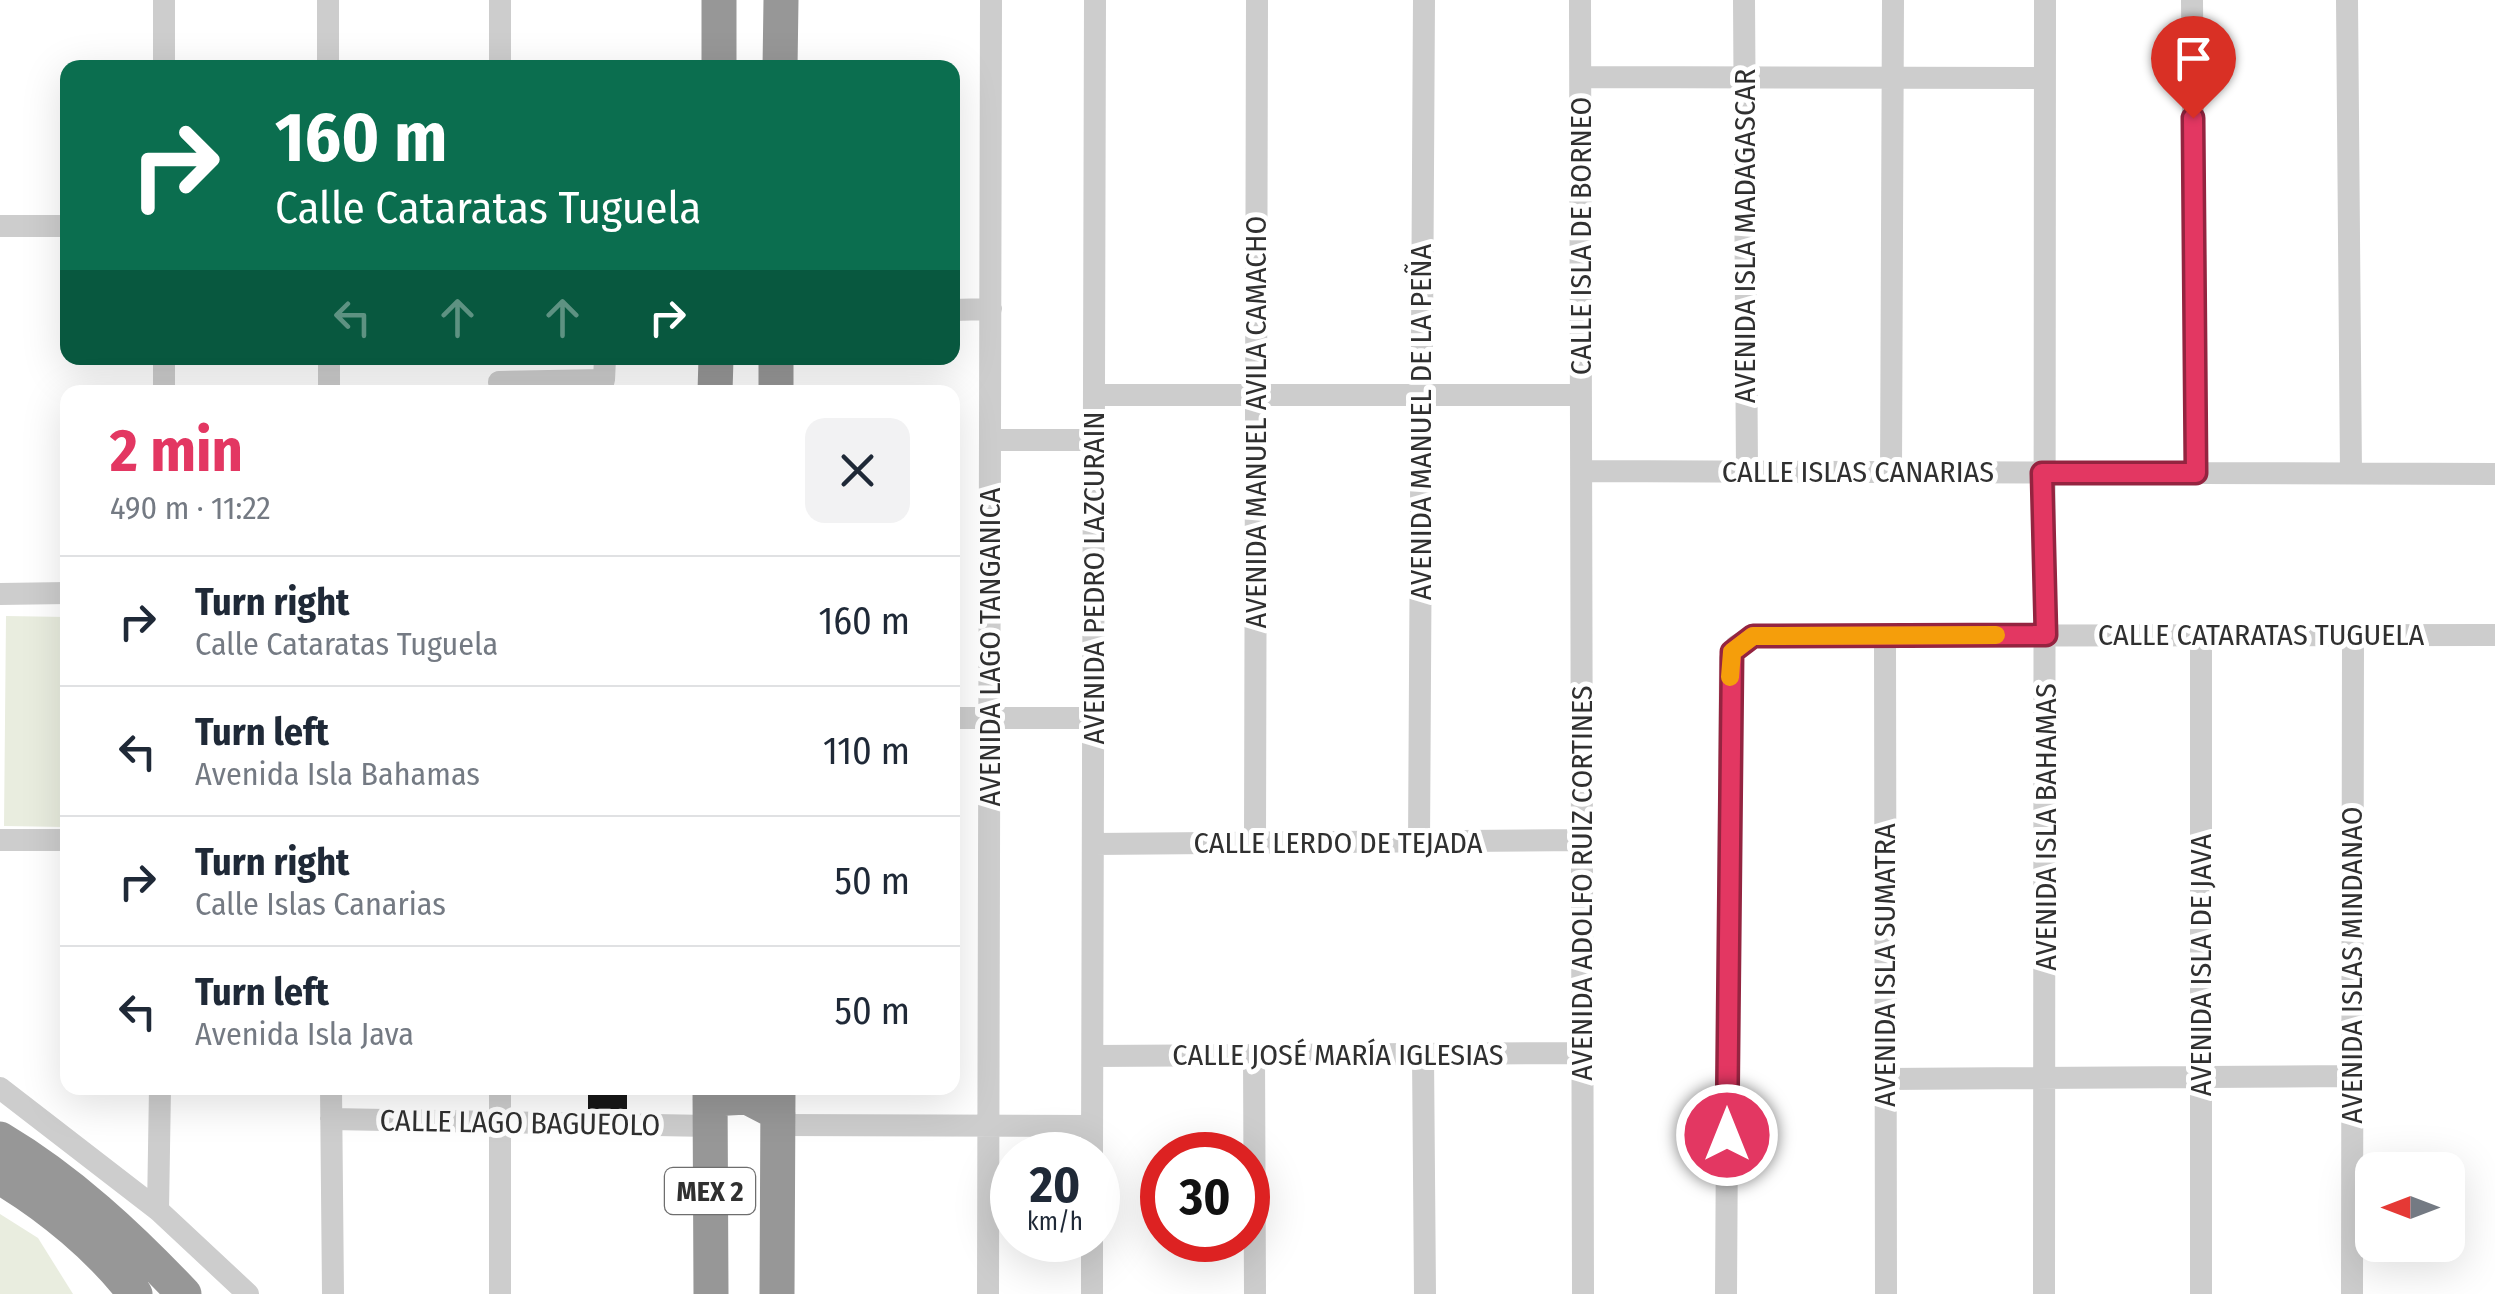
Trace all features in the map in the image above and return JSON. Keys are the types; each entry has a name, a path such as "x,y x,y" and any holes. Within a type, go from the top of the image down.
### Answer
{"highway":[{"path":"718,0 719,60"},
{"path":"780,60 781,0"},
{"path":"710,1104 747,1097 778,1109"},
{"name":"MEX 2","path":"710,1104 711,1294"},
{"name":"MEX 2","path":"778,1109 778,1294"},
{"path":"0,1139 38,1162 96,1210 184,1294"},
{"path":"0,1177 24,1191 127,1282"}],"street":[{"path":"164,0 164,60"},
{"path":"328,0 328,60"},
{"path":"500,0 500,60"},
{"name":"AVENIDA LAGO TANGANICA","path":"988,1294 992,0"},
{"name":"AVENIDA PEDRO LAZCURAIN","path":"1092,1132 1095,0"},
{"name":"AVENIDA MANUEL AVILA CAMACHO","path":"1255,844 1257,0"},
{"name":"AVENIDA MANUEL DE LA PEÑA","path":"1419,844 1424,0"},
{"name":"CALLE ISLA DE BORNEO","path":"1580,0 1582,472"},
{"name":"AVENIDA ISLA MADAGASCAR","path":"1744,0 1747,472"},
{"path":"1891,472 1893,0"},
{"name":"AVENIDA ISLA BAHAMAS","path":"2044,1294 2045,0"},
{"path":"2192,0 2196,473"},
{"path":"2347,0 2350,474"},
{"path":"1581,77 2045,78"},
{"path":"0,226 60,226"},
{"path":"960,310 990,310"},
{"path":"520,385 605,377"},
{"path":"1094,395 1580,395"},
{"path":"991,440 1094,440"},
{"name":"CALLE ISLAS CANARIAS","path":"1582,472 2495,474"},
{"name":"AVENIDA ADOLFO RUIZ CORTINES","path":"1582,472 1583,1294"},
{"path":"0,594 60,593"},
{"name":"AVENIDA ISLA SUMATRA","path":"1885,635 1886,1294"},
{"name":"AVENIDA ISLA DE JAVA","path":"2201,635 2201,1294"},
{"name":"AVENIDA ISLAS MINDANAO","path":"2352,1294 2354,635"},
{"name":"CALLE CATARATAS TUGUELA","path":"1726,1294 1732,652 1753,636 2495,635"},
{"path":"960,718 1093,718"},
{"path":"0,840 60,840"},
{"name":"CALLE LERDO DE TEJADA","path":"1094,844 1582,840"},
{"name":"CALLE JOSÉ MARÍA IGLESIAS","path":"1093,1056 1582,1053"},
{"path":"1254,1055 1255,1294"},
{"path":"1423,1055 1425,1294"},
{"path":"1885,1079 2351,1076"},
{"path":"0,1088 158,1210 248,1294"},
{"path":"158,1210 160,1095"},
{"path":"331,1095 333,1294"},
{"path":"500,1095 500,1294"},
{"name":"CALLE LAGO BAGUEOLO","path":"331,1119 499,1123 710,1104"},
{"path":"778,1109 988,1126 1092,1126"},
{"path":"1092,1262 1092,1294"}],"shaded area":[{"path":"6,616 60,617 60,827 4,826"},
{"path":"0,1214 38,1238 73,1294 0,1294"}],"building":[{"path":"588,1095 627,1095 627,1109 588,1109"}],"slow traffic":[{"path":"1730,677 1732,652 1753,636 1996,635"}],"route":[{"path":"1727,1135 1732,652 1753,636 2046,635 2042,473 2196,473 2193,118"}]}
